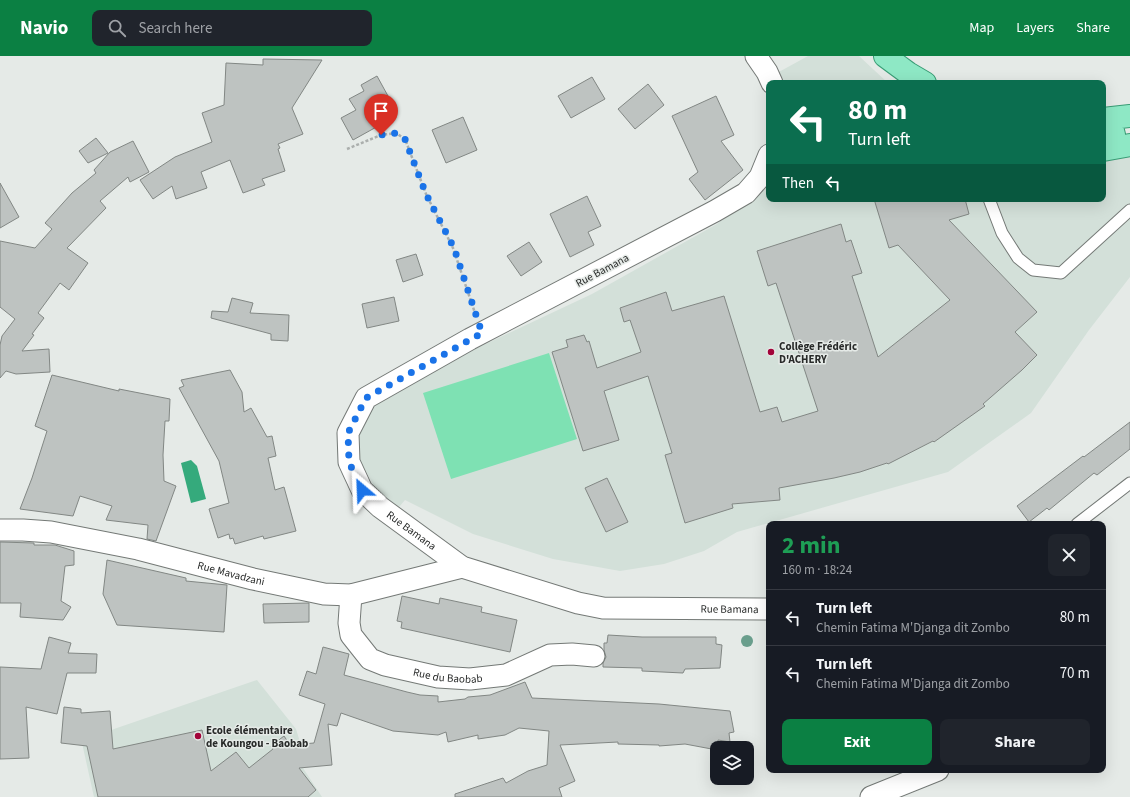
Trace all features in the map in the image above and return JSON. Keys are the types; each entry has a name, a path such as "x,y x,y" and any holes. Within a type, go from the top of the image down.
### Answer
{"main road":[{"path":"886,56 917,80"},
{"path":"1106,140 1111,139 1114,135 1114,118"},
{"path":"1106,149 1130,145"}],"street":[{"path":"756,56 771,80"},
{"name":"Rue Bamana","path":"766,162 760,177 746,193 715,211 482,333 366,398 348,433 349,462 362,490 380,507 462,567 578,603 603,608 766,609"},
{"name":"Rue Mavadzani","path":"0,530 51,532 138,549 253,579 324,594 351,595 462,567"},
{"name":"Rue du Baobab","path":"351,595 349,623 351,635 370,659 385,665 438,677 470,679 506,676 550,655 572,654 594,656"},
{"path":"871,797 931,773"}],"lane":[{"path":"990,202 1002,233 1018,258 1033,270 1060,273 1130,210"},
{"path":"1081,521 1130,483"}],"path":[{"path":"347,149 381,135 396,133 405,139 426,194 454,248 482,333"}],"shaded area":[{"path":"808,56 859,56 885,80 779,80 777,73"},
{"name":"Collège Frédéric D'ACHERY","path":"1130,153 1130,277 1089,330 1031,413 948,472 776,521 766,521 766,524 737,532 704,551 664,564 620,571 553,559 473,534 405,500 399,507 376,490 356,453 361,425 373,405 422,374 592,294 717,224 766,185 766,202 1106,202 1106,157"},
{"path":"549,353 577,439 451,479 423,393"},
{"path":"191,460 197,466 206,499 191,503 181,463"},
{"name":"Ecole élémentaire de Koungou - Baobab","path":"257,680 296,729 306,762 303,768 322,797 94,797 82,743 114,729"}],"building":[{"path":"263,59 322,60 292,108 303,134 278,144 280,148 278,149 285,171 262,179 265,185 243,193 230,160 201,172 207,188 176,199 172,186 153,199 140,180 175,157 212,142 202,113 224,105 226,63 263,65"},
{"path":"377,76 388,96 380,100 382,103 380,104 389,120 353,140 341,118 356,110 349,99 364,91 361,85"},
{"path":"592,77 605,99 571,118 558,96"},
{"path":"648,84 664,105 635,129 618,109"},
{"path":"716,96 734,135 721,141 743,170 705,200 689,179 698,172 672,116"},
{"path":"463,117 477,150 446,163 432,130"},
{"path":"96,138 108,153 88,163 79,151"},
{"path":"133,141 149,172 130,182 128,177 100,201 106,208 67,248 88,263 69,290 60,283 38,313 44,318 22,351 49,349 50,372 16,374 6,371 0,378 0,345 2,336 15,319 0,307 0,241 35,248 52,229 45,223 72,193 96,173 94,170 110,152"},
{"path":"0,183 19,217 0,228"},
{"path":"587,196 601,226 588,232 594,245 570,257 550,214"},
{"path":"875,202 966,202 969,214 949,220 1037,312 1015,332 1037,355 983,404 985,406 934,442 933,441 888,464 887,463 860,472 834,478 779,488 780,500 732,504 733,508 685,523 665,455 672,453 648,376 604,391 619,440 583,451 552,352 568,347 566,340 584,335 587,342 589,341 597,368 641,352 630,320 624,322 620,308 666,292 672,311 724,296 760,412 777,407 782,422 818,411 776,283 768,286 757,251 841,224 846,242 851,240 862,273 852,276 878,357 950,300 898,245 889,248"},
{"path":"529,242 542,262 521,276 507,256"},
{"path":"416,254 423,275 403,282 396,260"},
{"path":"394,297 399,321 367,328 362,304"},
{"path":"232,298 253,303 250,313 289,315 288,341 271,340 271,334 211,318 212,311 228,312"},
{"path":"230,370 242,392 244,412 251,408 267,437 272,436 276,456 268,458 275,490 284,487 296,531 264,539 263,536 235,544 233,538 230,539 229,534 218,538 209,509 229,503 219,461 179,388 184,386 181,380"},
{"path":"52,375 119,391 119,389 170,399 169,421 165,421 163,455 164,481 176,486 156,541 147,539 148,525 106,520 112,506 80,496 73,516 20,509 47,431 35,426"},
{"path":"1130,422 1130,449 1097,475 1094,473 1049,510 1047,508 1028,521 1017,506 1083,456 1084,457"},
{"path":"607,478 628,522 606,532 585,488"},
{"path":"0,542 55,545 74,551 74,565 65,566 61,601 71,607 63,620 20,617 21,603 0,603"},
{"path":"107,560 186,578 186,581 227,585 224,632 117,625 103,594"},
{"path":"402,596 439,604 440,598 482,607 481,612 517,620 510,652 401,628 402,622 397,621"},
{"path":"309,603 309,622 264,623 263,604"},
{"path":"608,635 642,637 716,637 716,644 722,645 720,668 685,669 683,673 642,671 642,668 603,667 606,657 604,643 607,643"},
{"path":"49,637 71,643 68,653 97,654 96,673 67,673 57,714 26,707 29,758 0,759 0,667 41,669"},
{"path":"323,647 349,654 344,675 420,695 438,696 438,702 490,695 525,682 532,698 659,704 730,711 734,732 729,733 730,741 710,741 710,749 685,744 659,746 618,744 618,742 560,745 575,781 559,788 562,797 455,797 455,794 503,778 506,783 528,771 547,765 549,731 519,728 505,735 478,739 478,735 448,742 446,732 438,735 393,731 341,713 337,726 328,724 332,765 299,768 316,790 308,797 98,797 87,746 61,743 64,707 81,709 81,713 110,711 113,749 202,730 211,771 236,752 249,768 273,749 271,746 284,736 290,745 314,743 325,704 299,695 307,671 316,674"}],"place":[{"name":"Collège Frédéric D'ACHERY","path":"771,352"},
{"name":"Ecole élémentaire de Koungou - Baobab","path":"198,736"}],"route":[{"path":"362,490 349,462 348,433 366,398 482,333 454,248 426,194 405,139 396,133 381,135"}]}
